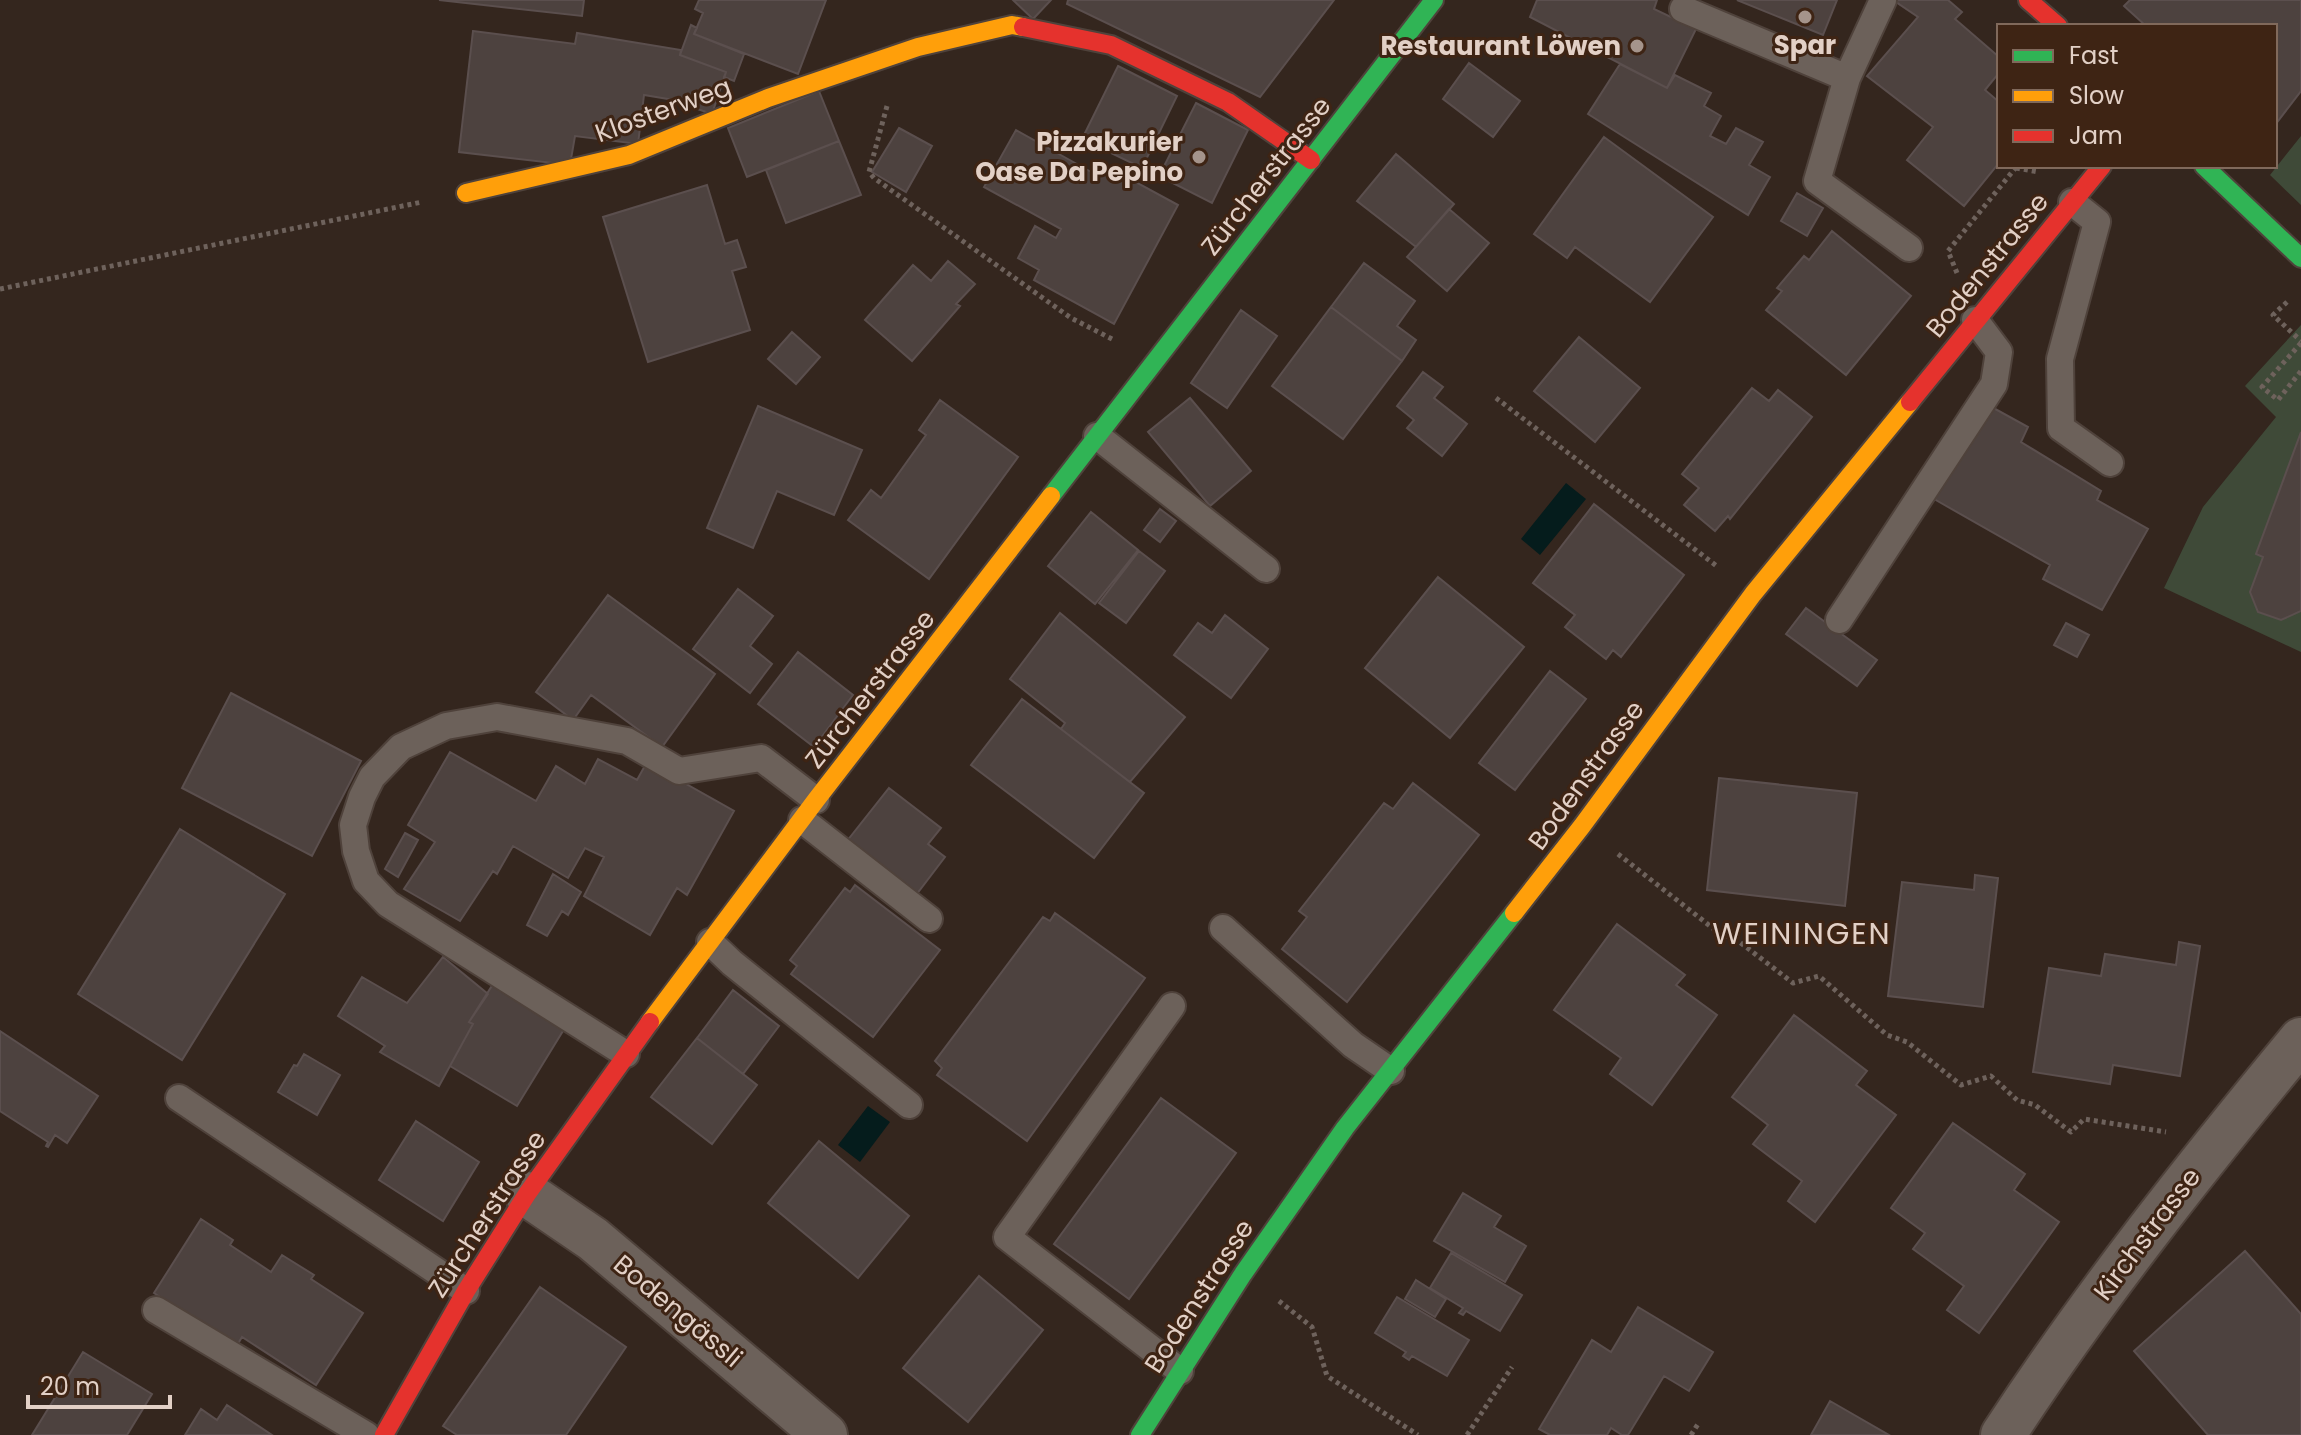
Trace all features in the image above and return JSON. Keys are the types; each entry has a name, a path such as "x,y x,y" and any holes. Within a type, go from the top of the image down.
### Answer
{"street":[{"name":"Zürcherstrasse","path":"384,1435 466,1291 527,1194 626,1054 809,810 1434,0"},
{"path":"2028,0 2056,24"},
{"name":"Klosterweg","path":"466,193 629,155 768,98 888,57 1012,25 1111,45 1228,102 1311,160"},
{"name":"Bodenstrasse","path":"1140,1435 1243,1274 1345,1128 1582,826 1753,594 2100,168"},
{"path":"2206,168 2301,258"},
{"name":"Kirchstrasse","path":"2003,1435 2058,1350 2218,1140 2301,1040"},
{"name":"Bodengässli","path":"527,1194 593,1239 825,1435"}],"lane":[{"path":"1883,0 1847,78 1817,181 1909,248"},
{"path":"1683,9 1847,78"},
{"path":"2072,202 2097,222 2060,359 2061,428 2110,463"},
{"path":"1839,620 1994,384 1999,352 1975,320"},
{"path":"1097,436 1266,569"},
{"path":"626,1054 388,904 366,881 356,851 353,825 372,777 401,747 446,726 497,717 627,741 679,771 761,758 809,810 929,919"},
{"path":"1223,928 1353,1045 1391,1071"},
{"path":"710,942 909,1105"},
{"path":"1172,1006 1007,1237 1180,1371"},
{"path":"179,1098 466,1291"},
{"path":"156,1310 366,1435"}],"path":[{"path":"888,57 895,77 869,172 1071,318 1126,346"},
{"path":"1959,279 1948,251 2015,168"},
{"path":"0,289 466,193"},
{"path":"2294,296 2273,315 2301,342 2262,387 2278,400 2301,371"},
{"path":"1496,398 1753,594"},
{"path":"1582,826 1719,933 1737,940 1793,983 1819,976 1887,1035 1907,1042 1961,1085 1991,1076 2017,1100 2035,1105 2071,1132 2084,1119 2218,1140"},
{"path":"1243,1274 1312,1327 1327,1376 1418,1435"},
{"path":"1467,1435 1512,1367"},
{"path":"1691,1435 1698,1424"}],"green space":[{"path":"2301,136 2301,205 2270,175"},
{"path":"2301,325 2301,652 2164,588 2203,507 2276,417 2245,386"}],"water":[{"path":"1566,483 1586,499 1540,555 1521,539"},
{"path":"868,1106 890,1122 860,1162 838,1145"}],"building":[{"path":"439,0 584,0 582,16"},
{"path":"699,0 826,0 798,74 694,34 703,13 695,9"},
{"path":"1013,0 1051,0 1033,19"},
{"path":"1068,0 1334,0 1260,97 1067,4"},
{"name":"Restaurant Löwen","path":"1537,0 1657,0 1654,9 1696,29 1667,88 1530,17"},
{"name":"Spar","path":"1737,0 1837,0 1823,35"},
{"path":"1948,0 1962,12 1955,19 1997,55 1997,75 1985,90 1997,100 1997,165 1964,206 1907,160 1933,127 1867,76 1918,17 1896,2"},
{"path":"2130,0 2301,0 2301,91 2277,122 2277,24 2144,24 2124,6"},
{"path":"691,25 697,28 694,34 744,54 734,81 724,77 726,72 680,55"},
{"path":"473,31 575,44 577,33 681,50 680,55 726,72 712,114 668,99 644,95 638,144 575,136 570,165 459,152"},
{"path":"1469,63 1520,101 1493,137 1443,99"},
{"path":"1620,64 1667,88 1675,75 1711,93 1704,106 1721,116 1710,136 1726,144 1736,128 1763,142 1749,165 1770,177 1748,215 1588,114"},
{"path":"1118,66 1177,96 1142,168 1082,139"},
{"path":"819,91 839,141 747,177 728,128"},
{"path":"1196,103 1248,130 1212,203 1159,176"},
{"path":"899,128 932,146 906,192 872,172"},
{"path":"1016,130 1093,173 1099,162 1178,205 1114,324 1034,280 1039,270 1018,258 1035,226 1056,238 1061,229 984,187"},
{"path":"1604,137 1713,217 1650,302 1575,247 1567,258 1534,234"},
{"path":"839,141 861,195 786,223 766,170"},
{"path":"1396,154 1454,204 1416,247 1357,201"},
{"path":"707,185 725,244 737,240 746,267 732,271 750,330 648,362 603,217"},
{"path":"1797,193 1823,208 1807,236 1781,221"},
{"path":"1449,209 1489,243 1447,291 1407,257"},
{"path":"1832,231 1911,296 1846,375 1766,310 1782,291 1777,288 1804,256 1809,260"},
{"path":"948,261 975,284 912,361 865,320 913,265 931,281"},
{"path":"1364,263 1415,301 1397,326 1416,340 1402,361 1331,307"},
{"path":"1331,307 1402,361 1343,439 1272,386"},
{"path":"1241,310 1277,336 1227,408 1191,383"},
{"path":"792,332 820,357 796,384 768,359"},
{"path":"1579,337 1640,388 1595,442 1534,391"},
{"path":"1423,372 1443,387 1434,398 1467,424 1442,456 1407,428 1414,420 1397,406"},
{"path":"1752,388 1769,401 1778,390 1812,417 1730,519 1728,516 1715,531 1684,505 1699,488 1682,474"},
{"path":"1190,398 1251,471 1210,506 1148,432"},
{"path":"940,400 1018,457 929,579 848,520 871,490 881,498 926,435 919,430"},
{"path":"1988,405 2028,427 2021,442 2101,491 2097,500 2148,529 2102,610 2043,579 2050,565 1934,499"},
{"path":"758,406 862,450 834,515 777,491 753,548 707,528"},
{"path":"2301,432 2301,611 2281,620 2258,612 2250,592 2263,557 2256,554"},
{"path":"1594,504 1684,575 1621,657 1613,650 1606,659 1565,627 1575,615 1533,583"},
{"path":"1160,509 1176,521 1160,542 1144,530"},
{"path":"1091,512 1138,550 1095,604 1048,566"},
{"path":"1139,551 1165,571 1126,623 1099,603"},
{"path":"1438,577 1524,647 1450,738 1365,668"},
{"path":"738,589 773,616 750,646 772,664 750,693 693,649"},
{"path":"608,595 715,674 662,747 591,695 573,720 536,692"},
{"path":"1806,608 1877,660 1857,686 1786,634"},
{"path":"1060,613 1185,717 1130,782 1061,729 1065,723 1010,679"},
{"path":"1225,615 1268,649 1231,698 1174,655 1198,623 1212,633"},
{"path":"2066,623 2089,635 2077,657 2054,645"},
{"path":"798,652 853,695 814,747 758,704"},
{"path":"1550,671 1586,699 1515,790 1479,763"},
{"path":"231,693 361,761 312,856 182,788"},
{"path":"1022,699 1144,793 1094,858 971,765"},
{"path":"450,752 536,801 556,766 585,784 598,759 637,780 647,762 734,811 687,895 677,888 650,935 584,896 604,857 585,848 568,878 513,846 497,874 493,871 460,921 404,889 435,842 408,825"},
{"path":"1719,778 1857,793 1845,906 1707,890"},
{"path":"1413,783 1479,835 1347,1002 1282,949 1307,917 1299,911 1384,803 1393,809"},
{"path":"889,788 941,828 928,844 945,857 916,895 847,841"},
{"path":"180,829 285,894 182,1060 78,994"},
{"path":"405,833 418,840 398,877 385,869"},
{"path":"553,874 581,892 568,915 562,911 547,936 527,925"},
{"path":"1975,875 1998,878 1983,1007 1888,996 1902,882 1974,890"},
{"path":"855,885 940,950 873,1037 791,974 797,966 790,960 845,888 850,892"},
{"path":"1055,913 1145,978 1027,1141 937,1075 942,1068 935,1061 1043,917 1050,921"},
{"path":"1617,924 1685,975 1676,985 1717,1015 1652,1105 1610,1074 1621,1058 1554,1010"},
{"path":"2179,942 2200,946 2180,1076 2113,1065 2110,1084 2033,1072 2049,968 2101,976 2105,954 2176,965"},
{"path":"443,957 488,994 469,1022 473,1024 439,1086 380,1052 385,1046 338,1016 362,977 407,1003"},
{"path":"495,981 566,1026 517,1106 450,1066 473,1024 469,1022"},
{"path":"733,990 779,1026 743,1074 697,1038"},
{"path":"1794,1015 1867,1071 1856,1085 1896,1115 1815,1222 1788,1201 1802,1181 1753,1144 1768,1125 1732,1097"},
{"path":"0,1031 98,1096 67,1143 55,1135 48,1147 48,1142 0,1111"},
{"path":"697,1038 757,1085 712,1144 651,1097"},
{"path":"304,1054 340,1075 317,1115 278,1092"},
{"path":"1161,1098 1236,1153 1129,1299 1054,1244"},
{"path":"416,1121 479,1162 443,1221 379,1180"},
{"path":"1953,1123 2025,1174 2014,1190 2059,1222 1979,1333 1947,1310 1964,1286 1913,1249 1925,1233 1891,1208"},
{"path":"819,1141 909,1216 858,1278 768,1203"},
{"path":"1463,1193 1501,1216 1494,1227 1526,1246 1505,1282 1434,1241"},
{"path":"201,1219 233,1240 230,1245 271,1272 282,1255 314,1275 311,1279 363,1313 316,1385 242,1337 236,1347 154,1293"},
{"path":"2245,1251 2301,1314 2301,1435 2208,1435 2134,1351"},
{"path":"1451,1253 1522,1295 1500,1331 1466,1311 1463,1315 1459,1313 1463,1308 1430,1288"},
{"path":"979,1276 1043,1330 968,1422 903,1368"},
{"path":"1416,1280 1446,1299 1435,1317 1405,1299"},
{"path":"540,1287 626,1347 566,1435 457,1435 443,1426"},
{"path":"1397,1297 1469,1340 1447,1376 1412,1356 1409,1360 1403,1356 1406,1352 1375,1333"},
{"path":"1638,1307 1713,1352 1689,1391 1664,1376 1628,1435 1611,1428 1607,1435 1550,1435 1539,1429 1592,1340 1611,1352"},
{"path":"83,1352 152,1394 127,1435 32,1435"},
{"path":"1830,1401 1889,1435 1811,1435"},
{"path":"227,1405 272,1435 185,1435 201,1409 217,1420"}],"traffic: fast":[{"path":"1051,496 1434,0"},
{"path":"2206,168 2301,258"},
{"path":"1140,1435 1243,1274 1345,1128 1514,913"}],"traffic: slow":[{"path":"466,193 629,155 768,98 918,47 1012,25 1023,27"},
{"path":"1514,913 1753,594 1910,402"},
{"path":"650,1022 816,800 1051,496"}],"traffic: jam":[{"path":"2028,0 2056,24"},
{"path":"1023,27 1111,45 1228,102 1311,160"},
{"path":"1910,402 2100,168"},
{"path":"384,1435 466,1291 527,1194 650,1022"}],"place":[{"name":"Spar","path":"1805,17"},
{"name":"Restaurant Löwen","path":"1637,46"},
{"name":"Pizzakurier Oase Da Pepino","path":"1199,157"}],"district":[{"name":"WEININGEN","path":"1802,933"}]}
